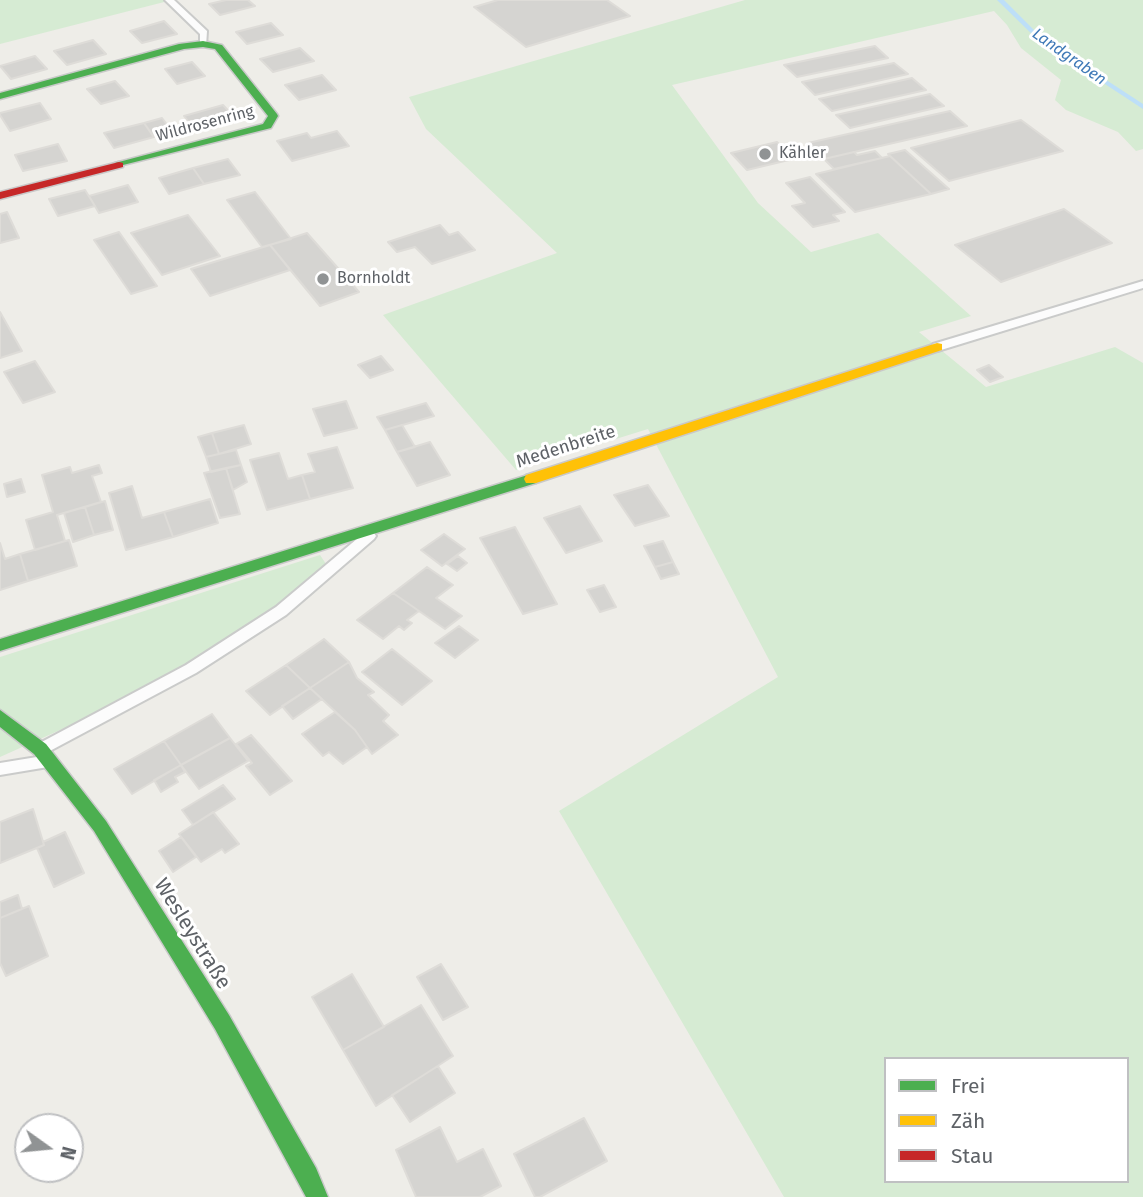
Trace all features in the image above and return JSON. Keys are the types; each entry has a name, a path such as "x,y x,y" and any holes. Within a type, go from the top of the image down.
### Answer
{"street":[{"path":"0,96 183,46 203,44"},
{"name":"Wildrosenring","path":"0,196 267,126 273,116 218,47 203,44"},
{"name":"Medenbreite","path":"0,645 937,347"},
{"name":"Wesleystraße","path":"0,717 44,755 100,826 222,1022 308,1176 317,1197"}],"lane":[{"path":"169,0 204,33 203,44"},
{"name":"Medenbreite","path":"937,347 1143,284"},
{"path":"0,769 44,755 191,669 281,611 380,526"}],"green space":[{"path":"0,0 172,0 0,44"},
{"path":"745,0 1143,0 1143,149 1136,151 1118,132 1066,110 1055,100 1061,80 1021,48 1007,25 994,11 672,85 758,203 811,252 878,233 971,316 919,332 986,387 1115,347 1143,363 1143,1197 784,1197 559,811 778,677 648,429 516,470 383,315 557,253 426,129 409,97"},
{"path":"320,555 326,564 272,609 184,666 78,722 0,757 0,657"}],"building":[{"path":"226,0 248,0 255,6 220,15 209,4"},
{"path":"498,0 607,0 630,16 526,47 474,7"},
{"path":"164,21 177,34 142,43 130,31"},
{"path":"271,23 283,35 247,44 236,32"},
{"path":"93,40 106,54 67,65 54,51"},
{"path":"875,46 888,58 797,77 784,65"},
{"path":"300,48 314,61 273,72 260,59"},
{"path":"35,56 47,69 11,79 0,66"},
{"path":"192,62 205,76 177,84 165,69"},
{"path":"894,63 908,74 815,95 802,82"},
{"path":"322,75 336,90 299,100 285,85"},
{"path":"912,78 926,90 832,111 819,99"},
{"path":"115,81 129,96 101,104 87,89"},
{"path":"930,94 944,106 850,128 836,115"},
{"path":"40,103 51,119 10,131 0,115 0,113"},
{"path":"223,105 235,118 195,130 184,116"},
{"path":"950,111 967,126 824,159 808,143"},
{"path":"162,118 172,131 153,136 144,123"},
{"path":"1021,120 1063,151 949,181 911,148"},
{"path":"144,123 154,137 114,148 104,133"},
{"path":"337,131 349,146 292,161 277,141 307,133 311,138"},
{"path":"777,142 793,159 747,170 731,153"},
{"path":"58,144 67,161 23,171 15,155"},
{"path":"905,150 949,189 931,194 888,154"},
{"path":"875,151 882,158 834,169 824,159 854,152 857,155"},
{"path":"890,156 931,194 855,212 816,174"},
{"path":"228,159 240,175 204,184 193,168"},
{"path":"193,168 204,184 169,194 159,178"},
{"path":"810,177 845,212 833,215 839,221 813,227 792,206 805,203 786,183"},
{"path":"128,185 138,202 99,213 89,196"},
{"path":"85,190 95,206 58,216 49,199"},
{"path":"255,192 291,239 262,247 227,200"},
{"path":"1064,209 1112,243 1001,282 955,245"},
{"path":"7,212 19,238 0,243 0,214"},
{"path":"188,215 220,256 162,275 131,233"},
{"path":"440,225 449,235 458,232 475,250 432,264 415,247 397,252 388,242"},
{"path":"119,232 157,286 131,294 94,240"},
{"path":"307,233 359,292 320,306 270,245"},
{"path":"270,245 290,270 210,296 191,269"},
{"path":"0,312 22,351 0,358"},
{"path":"381,356 393,370 370,378 358,365"},
{"path":"35,361 55,392 23,403 4,372"},
{"path":"989,365 1003,377 990,382 977,370"},
{"path":"346,401 357,428 324,436 313,409"},
{"path":"426,403 434,416 385,430 377,417"},
{"path":"244,425 251,444 219,454 212,433"},
{"path":"402,425 415,447 397,452 385,430"},
{"path":"212,433 219,454 206,457 198,437"},
{"path":"430,442 450,475 417,486 397,452"},
{"path":"337,447 353,488 310,499 302,475 315,472 308,454"},
{"path":"236,450 241,465 211,472 206,457"},
{"path":"279,453 288,479 302,475 310,499 267,510 250,460"},
{"path":"99,465 102,473 92,476 101,502 57,515 65,541 35,550 26,520 53,512 42,475 70,467 72,473"},
{"path":"241,465 247,482 233,490 226,468"},
{"path":"226,468 240,514 220,518 204,473"},
{"path":"21,479 25,492 7,497 4,484"},
{"path":"648,485 669,516 635,526 614,495"},
{"path":"132,486 142,518 164,512 173,537 126,550 109,493"},
{"path":"210,499 218,523 173,537 164,512"},
{"path":"105,501 113,530 94,535 85,507"},
{"path":"580,506 602,541 566,553 544,518"},
{"path":"85,507 94,535 73,542 64,513"},
{"path":"515,527 557,604 523,614 480,538"},
{"path":"444,534 465,549 442,566 421,550"},
{"path":"69,540 77,566 28,581 20,554"},
{"path":"663,541 673,562 655,567 644,546"},
{"path":"0,543 5,559 20,554 28,581 0,590"},
{"path":"458,556 467,563 457,571 447,564"},
{"path":"673,562 679,574 661,579 655,567"},
{"path":"427,567 453,585 436,598 462,616 445,629 393,593"},
{"path":"604,585 616,607 600,612 587,590"},
{"path":"393,593 419,611 407,620 412,623 404,630 399,626 383,639 357,620"},
{"path":"459,626 478,640 455,658 435,643"},
{"path":"324,639 349,662 310,688 286,665"},
{"path":"392,649 432,681 402,705 362,672"},
{"path":"349,662 357,678 374,692 368,695 389,715 383,721 398,735 372,754 355,730 310,688"},
{"path":"286,665 310,688 270,715 246,691"},
{"path":"310,688 322,699 293,719 282,706"},
{"path":"335,712 355,730 367,747 343,764 329,752 323,756 302,734"},
{"path":"212,714 230,738 181,765 164,741"},
{"path":"251,735 292,781 270,795 246,766 252,763 236,744"},
{"path":"230,738 248,761 199,789 181,765"},
{"path":"164,741 181,765 132,794 114,769"},
{"path":"181,765 185,772 175,777 178,782 161,792 154,780"},
{"path":"223,785 235,799 193,825 182,810"},
{"path":"33,809 44,845 0,863 0,822"},
{"path":"213,812 239,844 225,853 222,849 201,862 179,834"},
{"path":"65,832 84,873 54,887 37,848 44,845 43,842"},
{"path":"181,837 196,857 173,872 159,851"},
{"path":"18,895 22,909 0,918 0,902"},
{"path":"29,906 48,956 6,976 0,963 0,918"},
{"path":"441,964 468,1007 443,1020 417,977"},
{"path":"352,974 384,1027 343,1050 312,997"},
{"path":"421,1005 453,1056 376,1106 343,1050"},
{"path":"438,1066 455,1093 410,1122 392,1095"},
{"path":"584,1118 607,1161 540,1197 535,1197 514,1154"},
{"path":"440,1127 457,1162 483,1149 501,1186 480,1197 416,1197 396,1150"}],"waterway":[{"name":"Landgraben","path":"1000,0 1040,39 1143,107"}],"traffic: fast":[{"path":"0,96 183,46 203,44 218,47 273,116 267,126 119,165"},
{"path":"0,645 531,479"},
{"path":"0,717 40,749 100,826 222,1022 308,1176 317,1197"}],"traffic: slow":[{"path":"531,479 937,347"}],"traffic: jam":[{"path":"0,196 119,165"}],"place":[{"name":"Kähler","path":"765,154"},
{"name":"Bornholdt","path":"323,279"}]}
